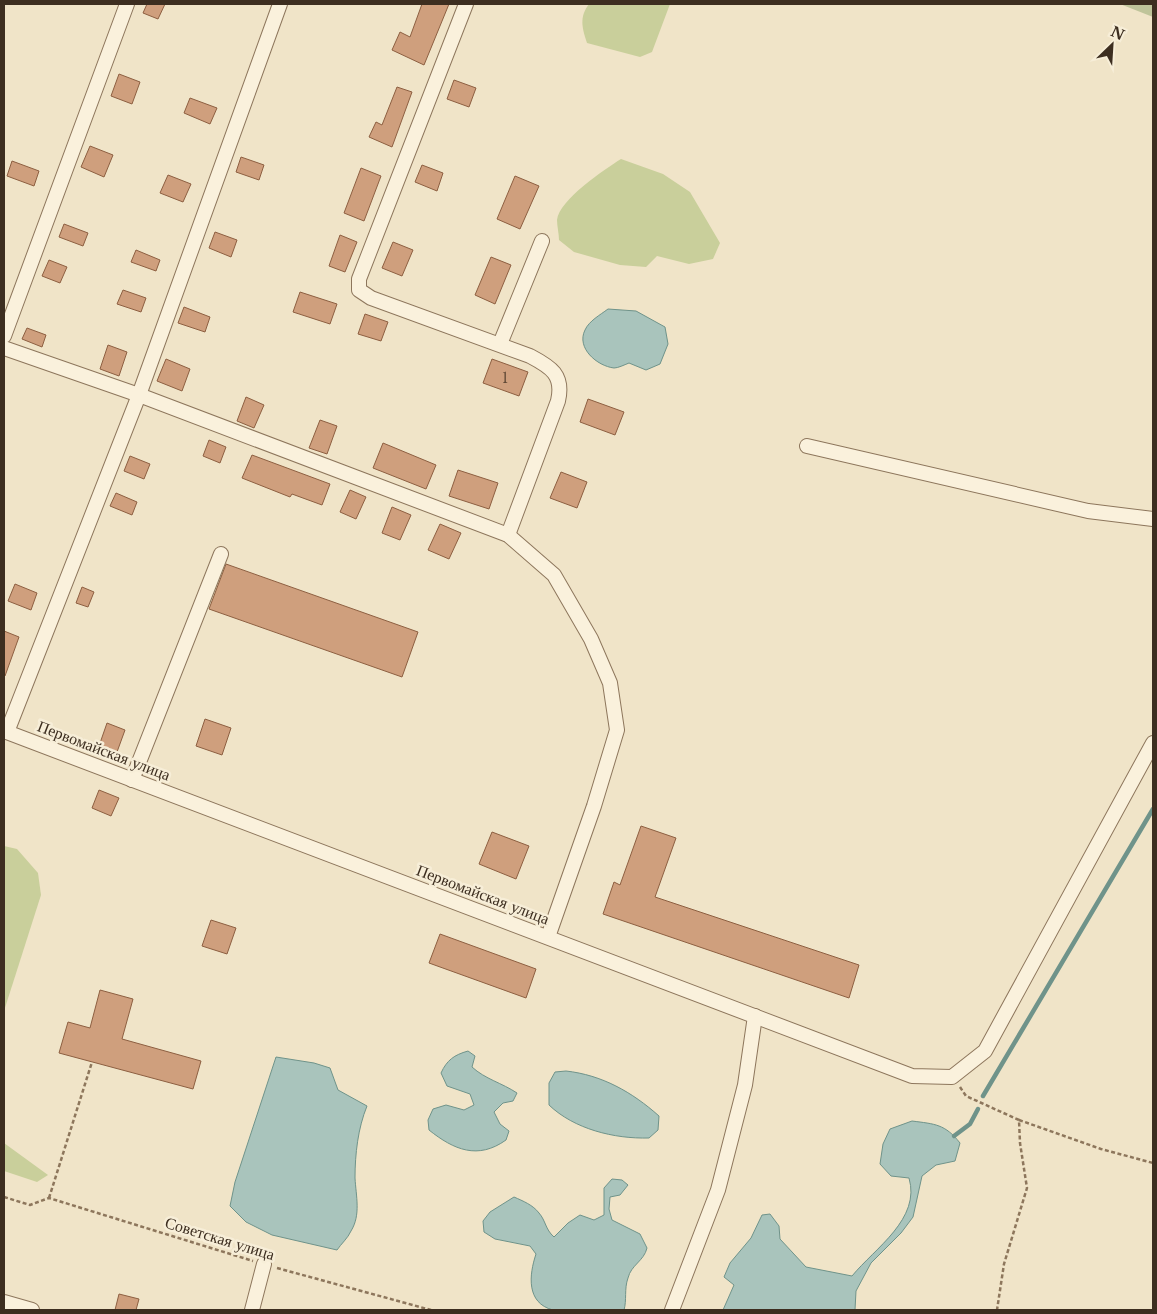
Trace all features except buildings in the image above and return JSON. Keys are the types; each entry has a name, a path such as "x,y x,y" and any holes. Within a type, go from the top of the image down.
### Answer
{"street":[{"path":"4,336 127,4"},
{"path":"6,731 138,395 280,4"},
{"path":"466,4 359,280 359,290 371,298 500,344 549,366 557,377 560,390 508,535"},
{"path":"500,344 542,240"},
{"path":"4,348 138,395 508,535 554,575 591,639 610,683 617,730 594,806 548,937"},
{"path":"807,446 1088,510 1153,519"},
{"path":"132,780 220,554"},
{"name":"Первомайская улица","path":"6,731 912,1076 952,1077"},
{"path":"952,1077 985,1051 1153,743"},
{"path":"672,1310 718,1190 745,1085 755,1016"},
{"path":"252,1310 264,1264"},
{"path":"4,1302 32,1310"}],"path":[{"path":"4,1197 30,1205 49,1198 92,1062"},
{"path":"952,1077 966,1096 1019,1120 1101,1148 1153,1163"},
{"path":"997,1310 1004,1264 1027,1188 1020,1143 1019,1120"},
{"name":"Советская улица","path":"49,1198 264,1264 431,1310"}],"green space":[{"path":"589,4 670,4 652,52 640,57 587,43 582,23 584,13"},
{"path":"1120,4 1153,4 1153,17"},
{"path":"621,159 663,174 690,192 720,243 713,259 689,264 657,256 646,267 620,265 574,252 559,240 557,220 566,203 584,186"},
{"path":"4,846 17,849 38,873 41,895 4,1011"},
{"path":"4,1143 48,1175 37,1182 4,1171"}],"water":[{"path":"608,309 636,311 665,327 668,344 660,364 646,370 629,363 614,368 601,364 590,355 583,343 585,330 592,321"},
{"path":"468,1051 475,1056 472,1067 482,1075 517,1093 513,1101 503,1103 494,1112 500,1124 509,1131 506,1140 486,1150 466,1150 457,1147 429,1130 428,1120 433,1109 446,1105 464,1110 474,1105 470,1094 447,1086 441,1073 452,1059"},
{"path":"276,1057 314,1063 330,1068 338,1090 367,1106 361,1123 356,1150 356,1218 350,1234 337,1250 272,1235 246,1222 230,1206 235,1182"},
{"path":"566,1071 592,1076 616,1086 638,1099 659,1116 658,1130 649,1138 622,1137 595,1131 559,1113 549,1105 549,1083 555,1072"},
{"path":"912,1121 939,1126 955,1137 960,1143 955,1161 936,1165 922,1176 913,1217 901,1233 871,1263 856,1291 855,1310 723,1310 734,1285 724,1277 730,1263 751,1238 762,1215 770,1214 779,1226 780,1239 806,1267 852,1276 894,1232 908,1207 911,1193 909,1178 891,1176 880,1164 883,1144 890,1129"},
{"path":"612,1179 622,1180 628,1185 620,1195 610,1197 609,1209 612,1220 640,1234 647,1248 632,1270 627,1282 624,1310 553,1310 544,1306 534,1295 532,1287 531,1279 536,1254 530,1246 495,1239 484,1232 483,1221 490,1212 514,1197 537,1210 554,1237 568,1223 580,1215 594,1220 604,1215 604,1188"}],"waterway":[{"path":"983,1096 1153,809"},
{"path":"954,1136 970,1124 978,1109"}]}
